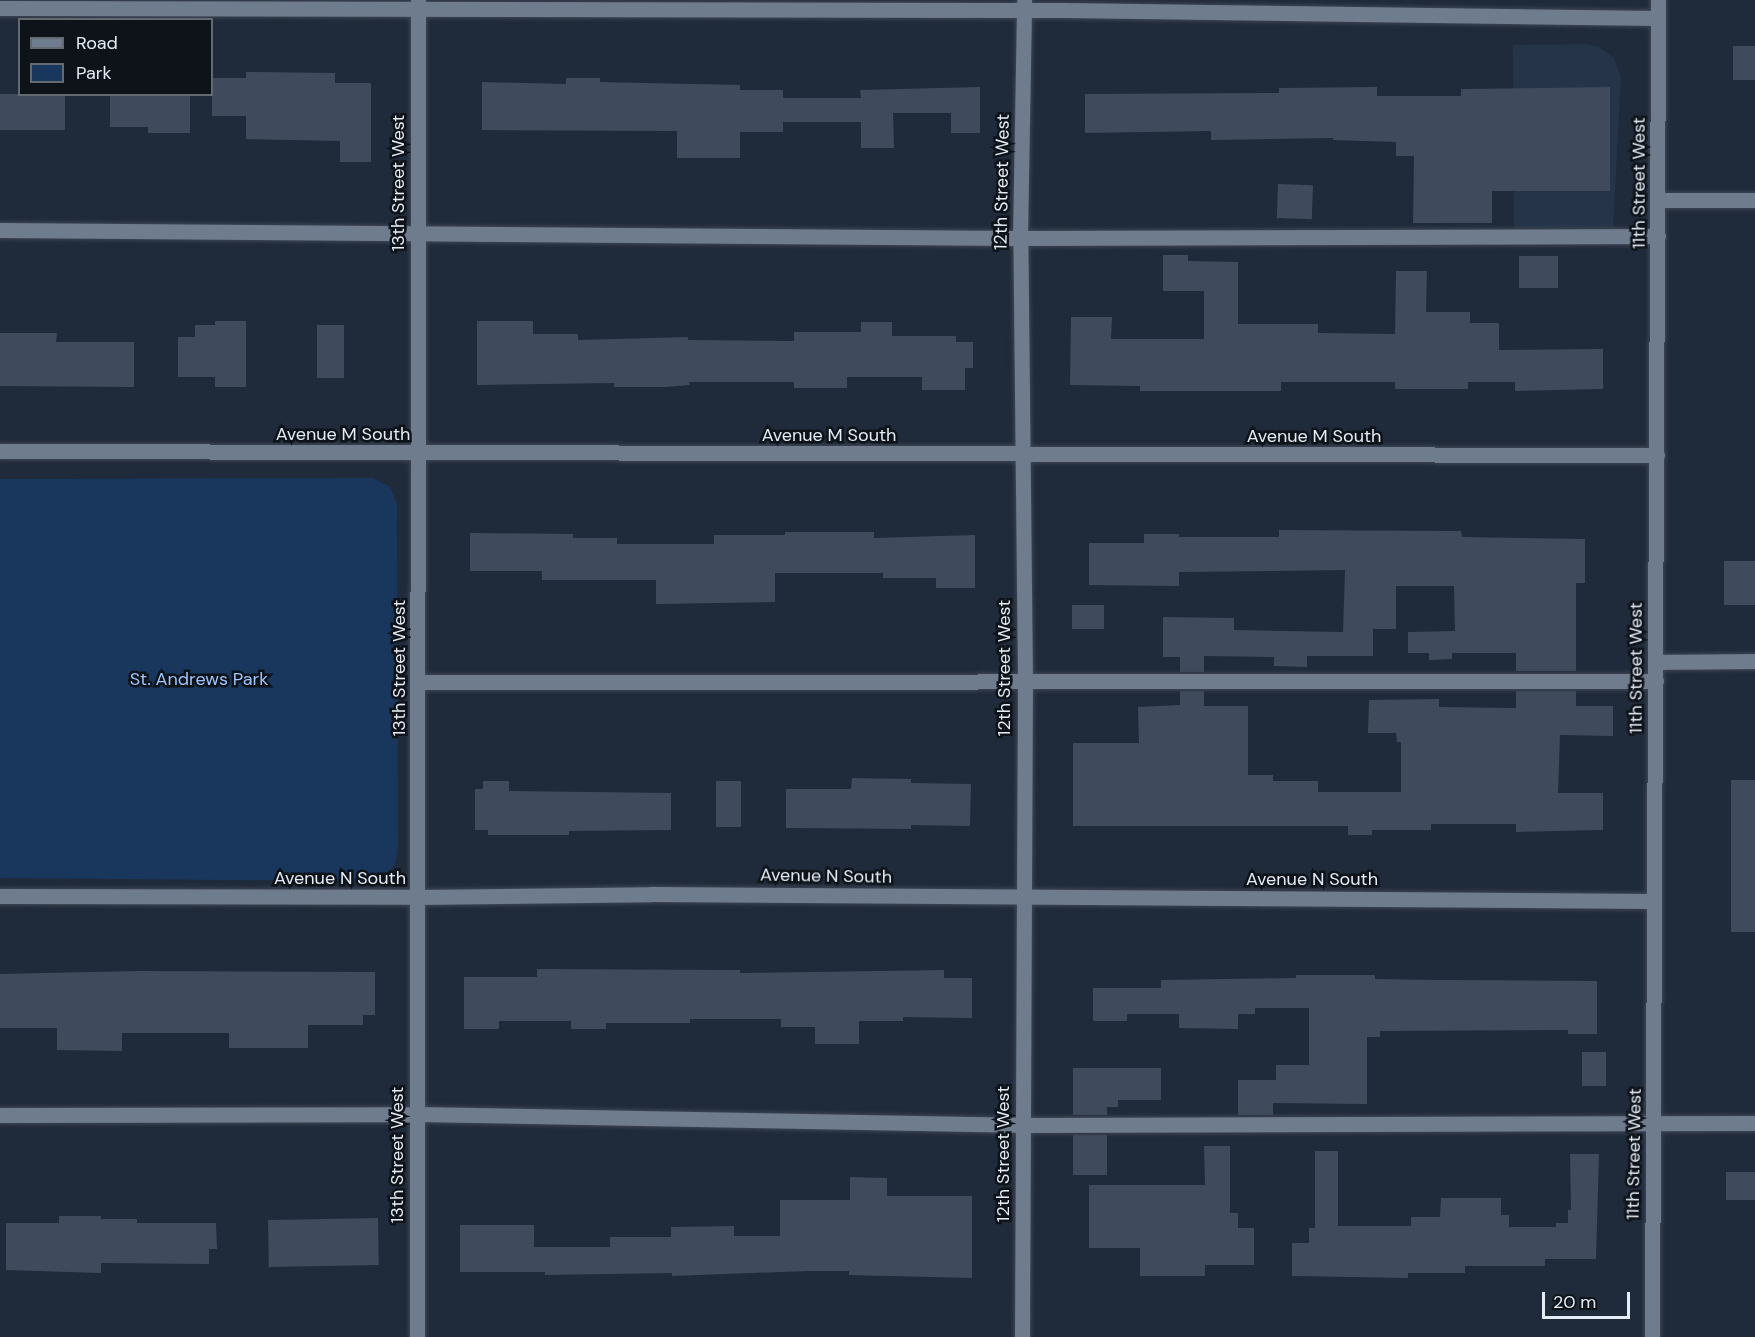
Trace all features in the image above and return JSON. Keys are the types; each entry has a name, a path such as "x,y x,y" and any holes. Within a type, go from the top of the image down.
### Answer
{"street":[{"name":"11th Street West","path":"1652,1337 1654,1123 1652,901 1656,681 1659,0"},
{"path":"0,8 418,4 1024,5 1659,18"},
{"name":"13th Street West","path":"417,1337 418,4"},
{"name":"12th Street West","path":"1022,1337 1024,455 1020,238 1024,5"},
{"path":"1658,200 1755,200"},
{"path":"0,230 1020,238 1659,236"},
{"name":"Avenue M South","path":"0,451 417,454 1657,455"},
{"path":"1656,662 1755,661"},
{"path":"419,682 1656,681"},
{"name":"Avenue N South","path":"0,896 416,897 651,894 1652,901"},
{"path":"0,1115 416,1114 1022,1125 1755,1123"}],"shaded area":[{"path":"1587,44 1599,47 1614,58 1621,77 1613,228 1514,228 1513,45"}],"green space":[{"name":"St. Andrews Park","path":"373,478 390,487 397,503 398,847 395,864 388,874 375,880 360,881 0,878 0,479"}],"building":[{"path":"1733,46 1755,46 1755,80 1733,80"},
{"path":"246,72 335,73 335,83 371,83 371,162 340,162 340,141 246,139 246,116 212,116 213,78 246,78"},
{"path":"566,78 600,78 600,82 740,85 740,90 783,90 783,98 861,98 860,90 980,87 980,133 951,133 951,113 893,113 894,148 861,148 861,122 783,122 783,132 740,132 740,158 677,158 677,131 482,130 482,82 566,84"},
{"path":"1377,87 1377,96 1461,96 1461,89 1610,87 1610,191 1492,191 1492,223 1413,223 1414,156 1396,156 1396,142 1333,140 1333,138 1211,140 1211,131 1085,133 1085,94 1279,93 1279,88"},
{"path":"0,94 65,96 65,130 0,130"},
{"path":"110,96 190,96 190,133 148,133 148,127 110,127"},
{"path":"1278,184 1313,185 1312,219 1277,218"},
{"path":"1163,255 1188,255 1188,261 1238,262 1238,324 1318,324 1318,333 1395,334 1396,271 1427,271 1426,312 1470,312 1470,323 1499,323 1499,350 1603,349 1603,389 1515,391 1515,382 1468,382 1468,389 1395,389 1395,382 1281,382 1281,391 1140,391 1140,386 1070,385 1071,317 1112,317 1111,339 1204,339 1204,291 1163,291"},
{"path":"1519,256 1558,256 1558,288 1519,288"},
{"path":"215,321 246,321 246,387 215,387 215,377 178,377 178,337 195,337 195,325 215,325"},
{"path":"477,321 533,321 533,334 578,334 578,340 688,337 688,340 794,341 794,332 861,332 861,322 892,322 892,336 956,336 956,342 973,342 973,368 965,368 965,390 922,390 922,377 847,377 847,388 794,388 794,382 689,382 690,385 665,387 614,387 614,383 477,385"},
{"path":"317,325 344,325 344,378 317,378"},
{"path":"0,333 57,333 56,342 134,342 134,387 0,386"},
{"path":"1279,530 1461,531 1462,537 1585,539 1585,583 1576,583 1576,671 1516,671 1516,653 1452,653 1452,659 1429,660 1429,653 1408,653 1408,632 1455,631 1454,586 1396,586 1396,629 1373,629 1373,656 1307,656 1307,667 1274,666 1274,657 1204,656 1204,672 1180,672 1180,657 1163,657 1163,617 1234,618 1234,630 1343,632 1345,570 1179,572 1179,586 1089,585 1089,543 1144,543 1144,534 1179,534 1179,537 1279,537"},
{"path":"785,532 874,532 874,538 975,535 975,588 936,588 936,578 883,578 883,573 775,573 775,602 656,604 656,580 542,580 542,571 470,571 470,533 573,534 573,538 617,538 617,544 714,544 714,535 785,535"},
{"path":"1724,561 1755,561 1755,605 1724,605"},
{"path":"1072,605 1104,605 1104,629 1072,629"},
{"path":"1180,691 1204,691 1204,706 1248,706 1248,775 1273,775 1273,781 1318,781 1318,792 1401,792 1401,742 1397,742 1396,733 1368,733 1369,700 1439,699 1439,707 1516,708 1516,691 1576,691 1576,706 1613,706 1613,736 1560,735 1558,793 1603,793 1603,830 1516,832 1516,824 1431,824 1431,830 1372,830 1372,835 1348,835 1348,826 1073,826 1073,743 1139,743 1138,707 1180,705"},
{"path":"852,778 911,779 911,783 971,784 970,826 911,825 911,829 786,828 786,789 851,789"},
{"path":"1731,780 1755,780 1755,932 1731,932"},
{"path":"483,781 509,781 509,791 671,793 671,830 569,831 569,835 488,835 488,830 475,830 475,789 483,789"},
{"path":"716,781 741,781 741,827 716,827"},
{"path":"537,969 740,970 740,973 944,970 944,978 972,978 972,1018 903,1017 903,1021 859,1021 859,1044 815,1044 815,1027 781,1027 781,1019 690,1019 690,1023 606,1023 606,1029 571,1029 571,1021 499,1021 499,1029 464,1029 464,977 537,977"},
{"path":"138,971 375,972 375,1015 363,1015 363,1025 308,1025 308,1048 229,1048 229,1033 122,1033 122,1051 57,1050 57,1028 0,1028 0,974"},
{"path":"1296,975 1375,975 1375,979 1597,981 1597,1034 1568,1034 1568,1030 1380,1031 1380,1037 1367,1037 1367,1104 1273,1103 1273,1115 1238,1115 1238,1080 1276,1080 1276,1065 1309,1065 1309,1008 1255,1008 1255,1014 1238,1014 1238,1029 1179,1028 1179,1014 1127,1014 1127,1021 1093,1021 1093,988 1161,988 1161,980 1296,978"},
{"path":"1582,1052 1606,1052 1606,1086 1582,1086"},
{"path":"1073,1068 1161,1068 1161,1100 1118,1100 1118,1107 1107,1107 1107,1115 1073,1115"},
{"path":"1073,1135 1107,1135 1107,1175 1073,1175"},
{"path":"1204,1146 1230,1146 1230,1213 1238,1213 1238,1228 1254,1228 1254,1265 1205,1265 1205,1276 1140,1276 1140,1248 1089,1248 1089,1185 1205,1185"},
{"path":"1315,1151 1338,1151 1338,1226 1411,1226 1411,1217 1440,1217 1441,1198 1501,1198 1501,1215 1509,1215 1509,1227 1556,1227 1556,1223 1568,1223 1568,1210 1571,1210 1570,1154 1599,1154 1596,1259 1545,1259 1545,1266 1465,1266 1465,1273 1408,1273 1408,1278 1292,1276 1292,1243 1309,1243 1309,1228 1315,1228"},
{"path":"1726,1172 1755,1172 1755,1200 1726,1200"},
{"path":"850,1177 887,1178 887,1196 972,1196 972,1278 849,1275 849,1271 672,1276 672,1273 545,1275 545,1272 460,1272 460,1225 534,1225 534,1247 610,1247 610,1237 671,1237 671,1227 734,1226 734,1236 780,1236 780,1200 850,1200"},
{"path":"59,1216 137,1219 137,1223 216,1223 217,1249 209,1249 209,1264 101,1263 101,1273 6,1270 6,1223 59,1223"},
{"path":"378,1218 379,1265 269,1267 268,1220"}]}
